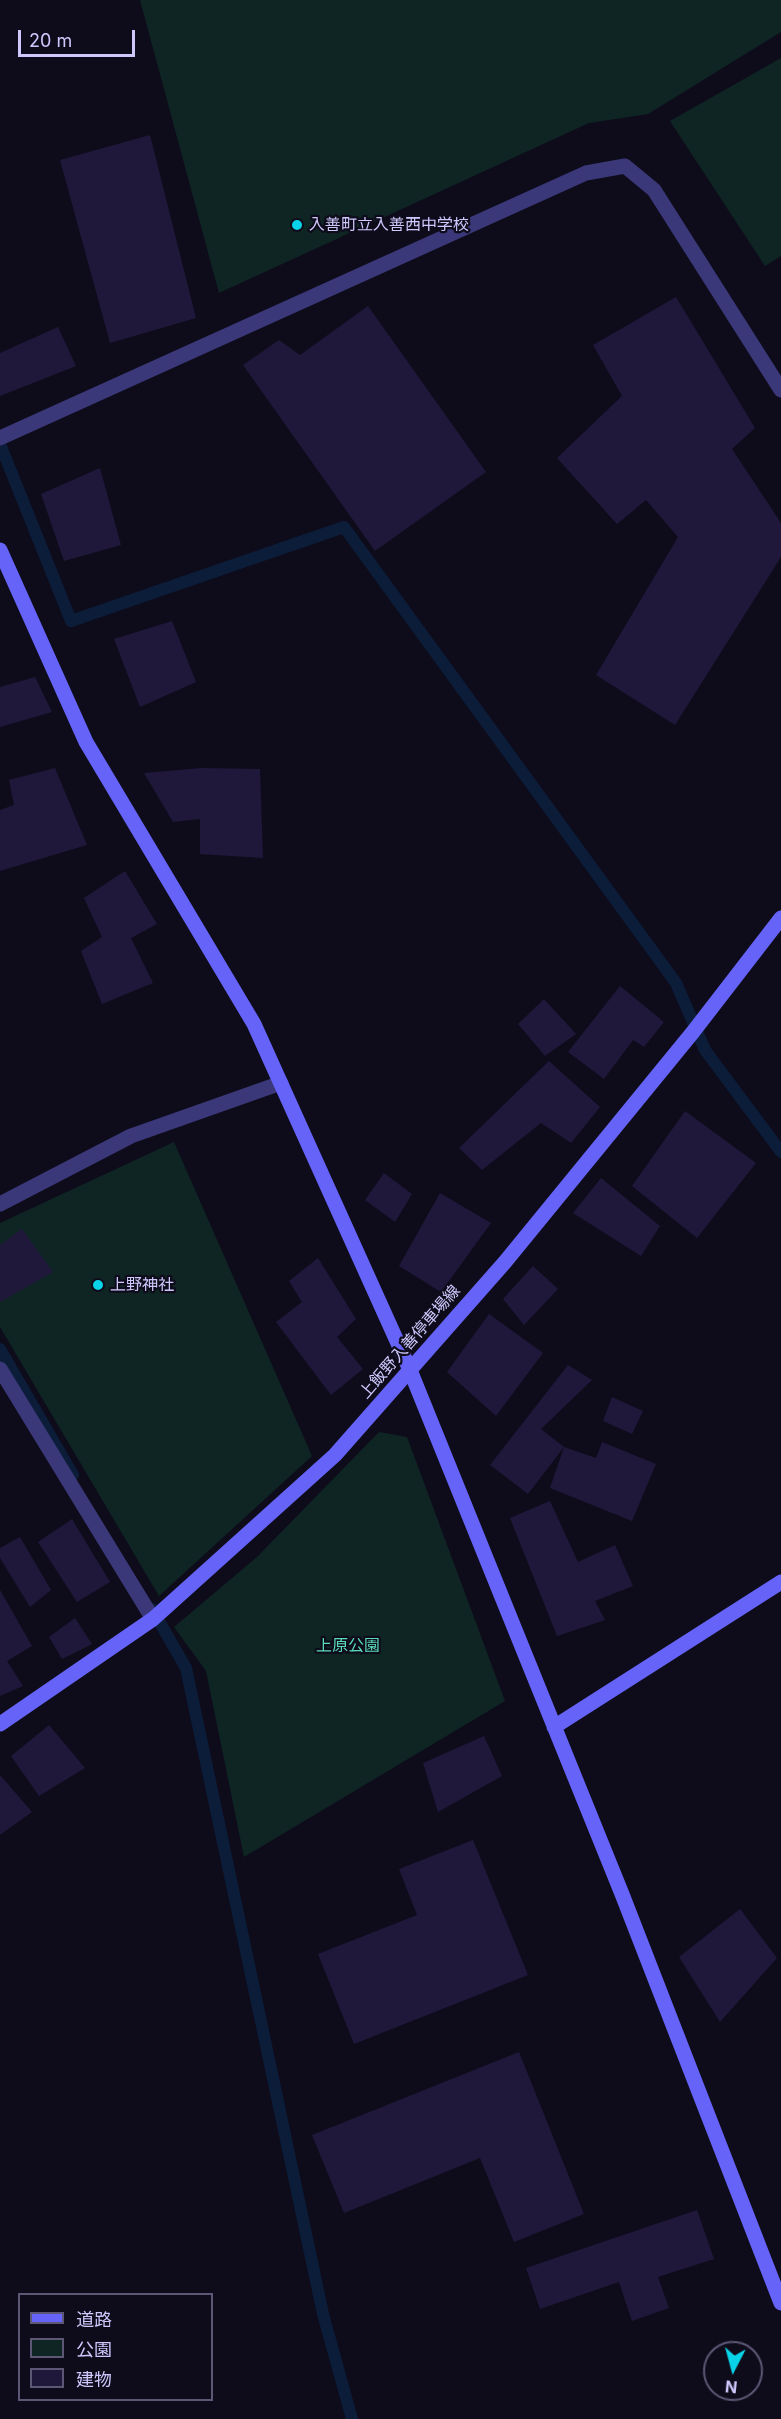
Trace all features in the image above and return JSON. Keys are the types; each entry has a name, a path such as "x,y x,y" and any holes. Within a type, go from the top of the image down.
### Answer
{"street":[{"path":"0,438 586,173 625,166 654,190 781,390"},
{"path":"0,550 86,742 254,1024 410,1370 622,1894 781,2303"},
{"name":"上飯野入善停車場線","path":"0,1724 153,1619 335,1455 505,1262 693,1032 781,918"},
{"path":"0,1204 132,1136 281,1083"},
{"path":"0,1369 153,1619"},
{"path":"554,1727 781,1582"}],"green space":[{"name":"入善町立入善西中学校","path":"140,0 781,0 781,32 648,114 589,123 219,293"},
{"path":"781,58 781,256 765,266 670,121"},
{"path":"174,1142 312,1456 159,1596 0,1327 0,1223"},
{"name":"上原公園","path":"379,1432 407,1437 505,1701 244,1857 206,1671 174,1627 257,1557"}],"building":[{"path":"150,135 196,318 110,343 60,160"},
{"path":"676,297 755,428 732,449 781,523 781,557 675,725 596,675 678,537 646,500 617,524 557,458 622,396 593,345"},
{"path":"368,306 486,472 375,551 243,365 279,340 300,355"},
{"path":"58,327 76,366 0,396 0,353"},
{"path":"100,468 121,545 64,561 41,494"},
{"path":"172,621 196,682 140,707 114,639"},
{"path":"35,677 52,712 0,727 0,687"},
{"path":"55,768 87,845 0,871 0,810 14,805 9,780"},
{"path":"201,768 260,769 263,858 200,854 200,819 173,822 144,773"},
{"path":"125,871 157,924 131,938 153,983 102,1004 81,951 102,937 84,898"},
{"path":"620,986 664,1022 644,1047 633,1040 604,1079 568,1052"},
{"path":"544,999 576,1034 545,1056 518,1024"},
{"path":"549,1061 600,1107 571,1143 541,1123 482,1170 459,1148"},
{"path":"685,1111 756,1163 697,1238 632,1186"},
{"path":"384,1173 412,1194 395,1222 365,1200"},
{"path":"601,1178 660,1226 641,1256 573,1213"},
{"path":"440,1193 491,1223 441,1292 399,1266"},
{"path":"22,1229 53,1272 0,1302 0,1245"},
{"path":"318,1258 356,1319 337,1337 363,1369 331,1395 276,1322 302,1302 289,1281"},
{"path":"533,1266 558,1289 524,1325 503,1299"},
{"path":"489,1314 543,1353 496,1416 447,1372"},
{"path":"568,1365 592,1380 541,1429 564,1447 528,1494 490,1465"},
{"path":"612,1397 643,1411 632,1434 603,1421"},
{"path":"602,1442 656,1464 632,1521 550,1488 564,1447 596,1458"},
{"path":"550,1501 578,1562 615,1545 633,1586 595,1601 605,1620 557,1636 510,1518"},
{"path":"72,1519 110,1582 77,1602 38,1542"},
{"path":"20,1537 51,1590 30,1607 0,1558 0,1548"},
{"path":"0,1590 32,1646 7,1661 23,1686 0,1696"},
{"path":"75,1618 92,1644 62,1659 49,1637"},
{"path":"49,1725 85,1768 39,1796 11,1756"},
{"path":"484,1736 502,1776 438,1812 423,1763"},
{"path":"0,1775 32,1812 0,1835"},
{"path":"473,1840 528,1975 354,2044 318,1954 417,1915 399,1869"},
{"path":"740,1909 777,1958 720,2022 679,1957"},
{"path":"519,2052 584,2214 514,2242 480,2158 344,2213 312,2135"},
{"path":"697,2210 714,2259 658,2277 669,2308 632,2321 619,2282 540,2309 526,2268"}],"waterway":[{"path":"0,444 71,621 344,527 676,983 705,1050 781,1152"},
{"path":"0,1349 73,1475"},
{"path":"152,1609 186,1668 323,2314 352,2419"}],"place":[{"name":"入善町立入善西中学校","path":"297,225"},
{"name":"上野神社","path":"98,1285"}]}
